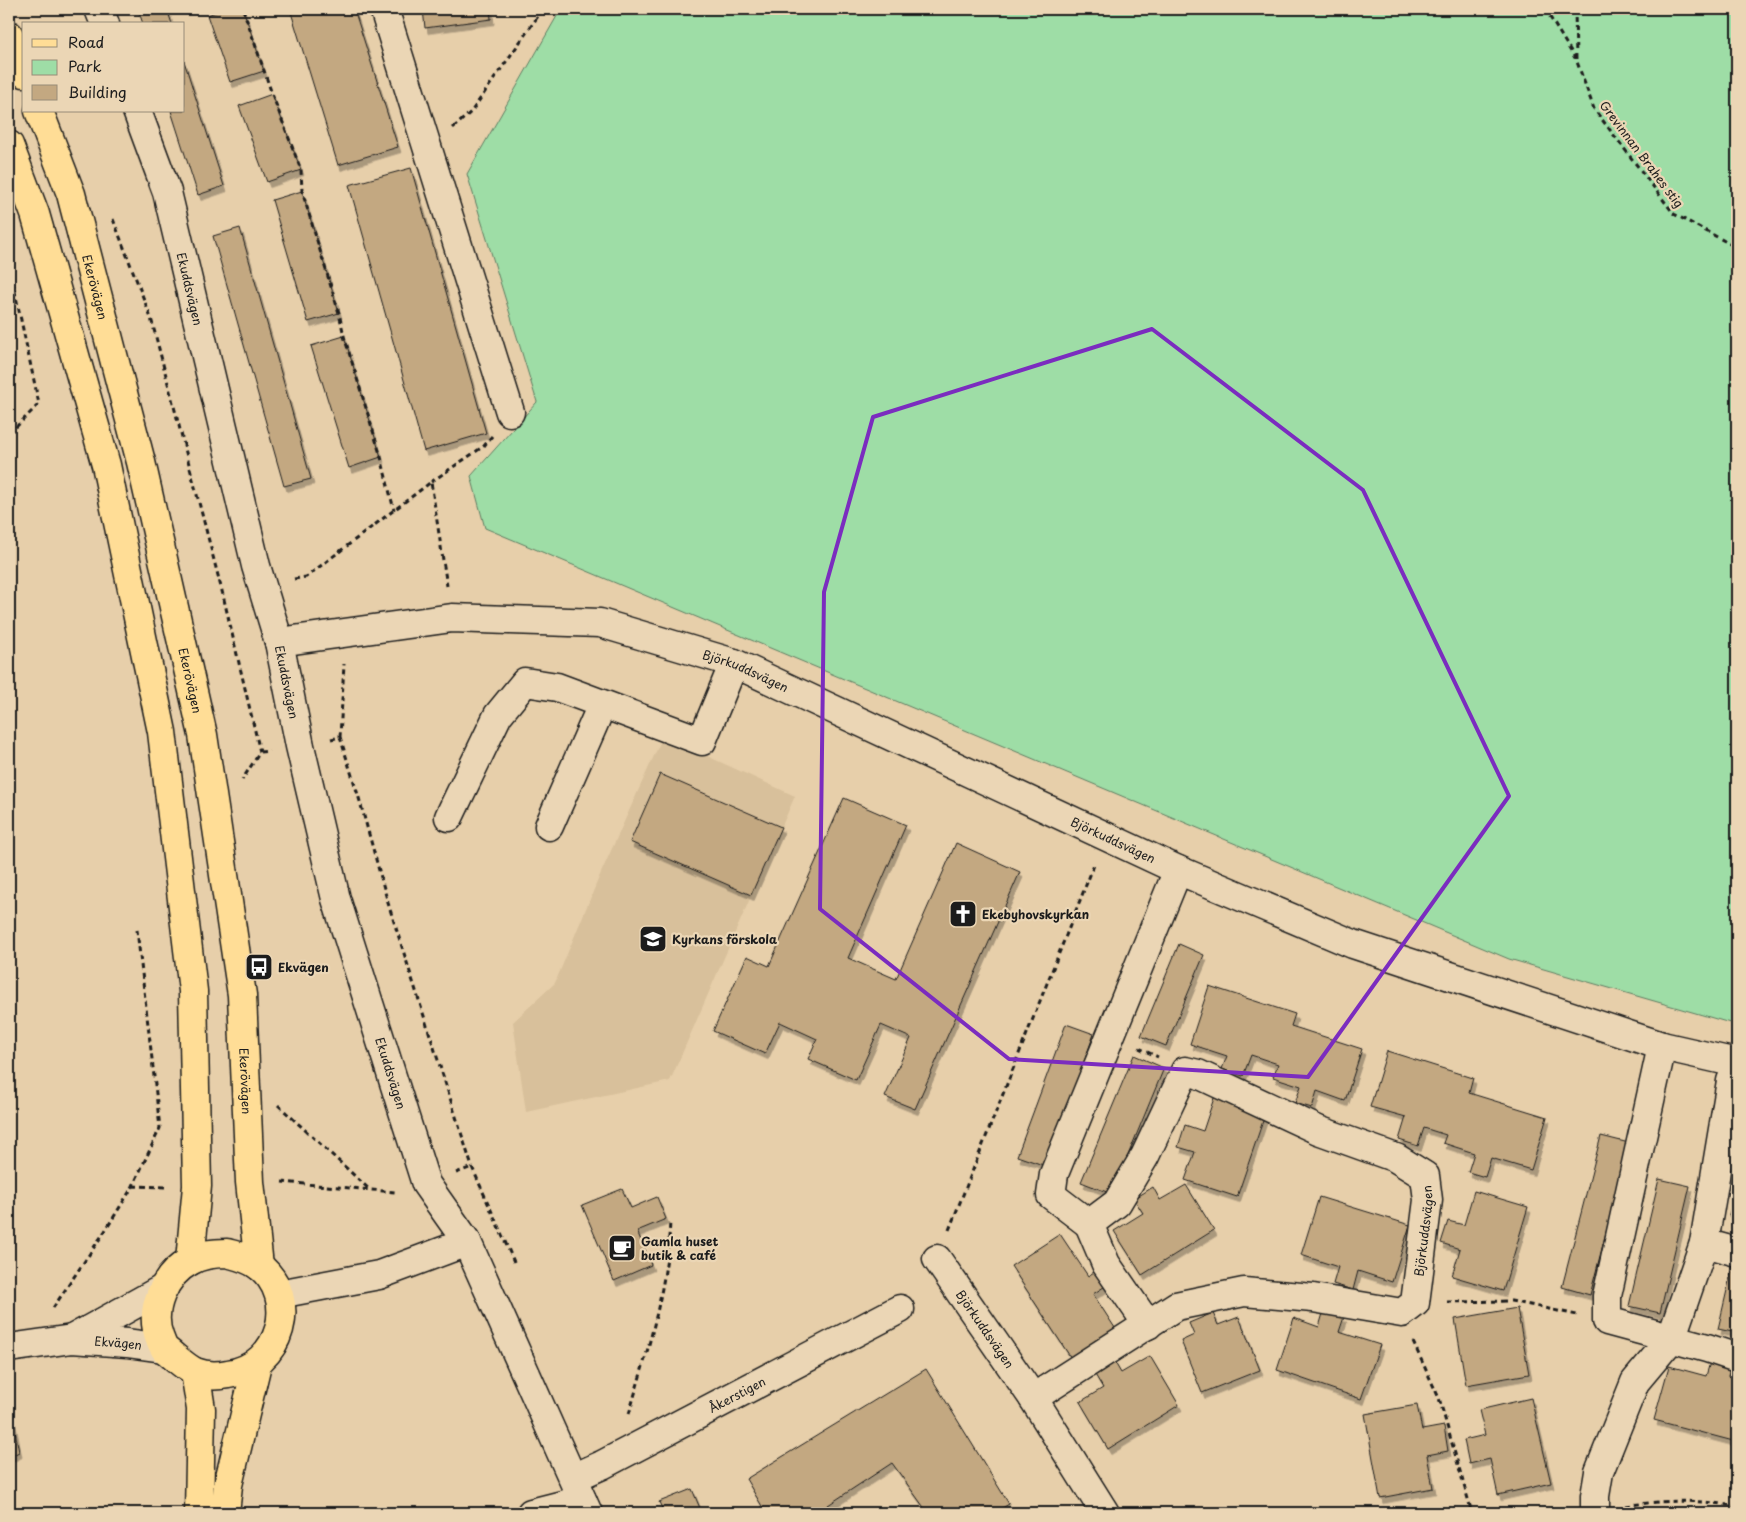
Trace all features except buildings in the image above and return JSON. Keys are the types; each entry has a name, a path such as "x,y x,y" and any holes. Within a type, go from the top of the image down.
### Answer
{"main road":[{"path":"9,35 22,68"},
{"name":"Ekerövägen","path":"39,112 71,194 140,462 204,735 242,995 250,1182 258,1266"},
{"path":"9,145 35,214 106,465 162,732 193,991 197,1186 190,1260"},
{"path":"226,1253 244,1257 258,1266 271,1279 278,1294 282,1314 279,1333 271,1350 257,1364 240,1373 218,1376 195,1372 164,1348 156,1329 157,1305 164,1288 174,1272 190,1260 207,1254 226,1253"},
{"path":"225,1513 228,1485 257,1364"},
{"path":"195,1372 201,1409 199,1513"}],"street":[{"path":"99,9 104,22"},
{"path":"384,9 510,412"},
{"name":"Ekuddsvägen","path":"137,112 167,192 260,585 279,642 300,746 336,899 426,1184 467,1242"},
{"name":"Björkuddsvägen","path":"279,642 452,618 600,622 734,663 1178,870 1353,944 1662,1046 1737,1065 1731,1081 1704,1243 1672,1340 1635,1382 1599,1472 1595,1496 1595,1513"},
{"path":"449,817 498,715 525,682 557,688 702,742 734,663"},
{"path":"549,826 602,705"},
{"path":"1148,1325 1106,1264 1089,1224 1051,1195 1054,1174 1178,870"},
{"path":"1662,1046 1606,1296 1606,1322 1707,1348 1737,1358"},
{"path":"1089,1224 1117,1203 1146,1156 1185,1071"},
{"name":"Björkuddsvägen","path":"1185,1071 1198,1074 1318,1130 1396,1158 1425,1176 1428,1200 1408,1308"},
{"path":"278,1294 313,1289 379,1275 467,1242 581,1497"},
{"path":"1704,1243 1737,1252"},
{"name":"Björkuddsvägen","path":"938,1259 1033,1398 1105,1513"},
{"name":"Ekvägen","path":"60,1341 164,1288"},
{"path":"1033,1398 1176,1306 1244,1292 1408,1308"},
{"name":"Åkerstigen","path":"531,1513 581,1497 616,1458 900,1309"},
{"name":"Ekvägen","path":"9,1348 60,1341 127,1343 164,1348"}],"path":[{"path":"243,9 272,94 301,170 302,191 381,458 394,510"},
{"path":"428,150 471,112 543,9"},
{"path":"1545,9 1576,59"},
{"name":"Grevinnan Brahes stig","path":"1575,9 1576,59 1594,109 1674,214 1737,246"},
{"path":"109,210 151,318 222,591 260,752 340,737"},
{"path":"9,264 39,404 9,434"},
{"path":"222,591 306,577 431,482 484,446 510,412"},
{"path":"431,482 452,618"},
{"path":"345,655 340,737 388,903 472,1167 516,1267"},
{"path":"938,1259 1094,865 1103,869"},
{"path":"60,1341 48,1315 106,1231 133,1186 160,1128 138,930"},
{"path":"1111,1037 1185,1071"},
{"path":"274,1101 369,1190"},
{"path":"280,1182 398,1192 472,1167"},
{"path":"133,1186 174,1188"},
{"path":"616,1458 657,1318 669,1253 670,1221"},
{"path":"1472,1513 1439,1398 1412,1341 1408,1308 1511,1301 1606,1322"},
{"path":"1595,1513 1644,1502 1718,1502 1737,1507"}],"highlighted area":[{"path":"1152,329 1363,490 1509,796 1308,1077 1009,1059 820,909 824,592 873,417"}],"shaded area":[{"name":"Kyrkans förskola","path":"663,736 795,796 670,1081 526,1112 513,1022 555,983 600,875"}],"green space":[{"path":"561,9 1737,9 1737,1025 1509,959 485,528 471,476 537,402 467,174"}],"place":[{"name":"Ekebyhovskyrkan","path":"963,914"},
{"name":"Kyrkans förskola","path":"653,939"},
{"name":"Ekvägen","path":"259,967"},
{"name":"Gamla huset butik & café","path":"622,1248"}]}
